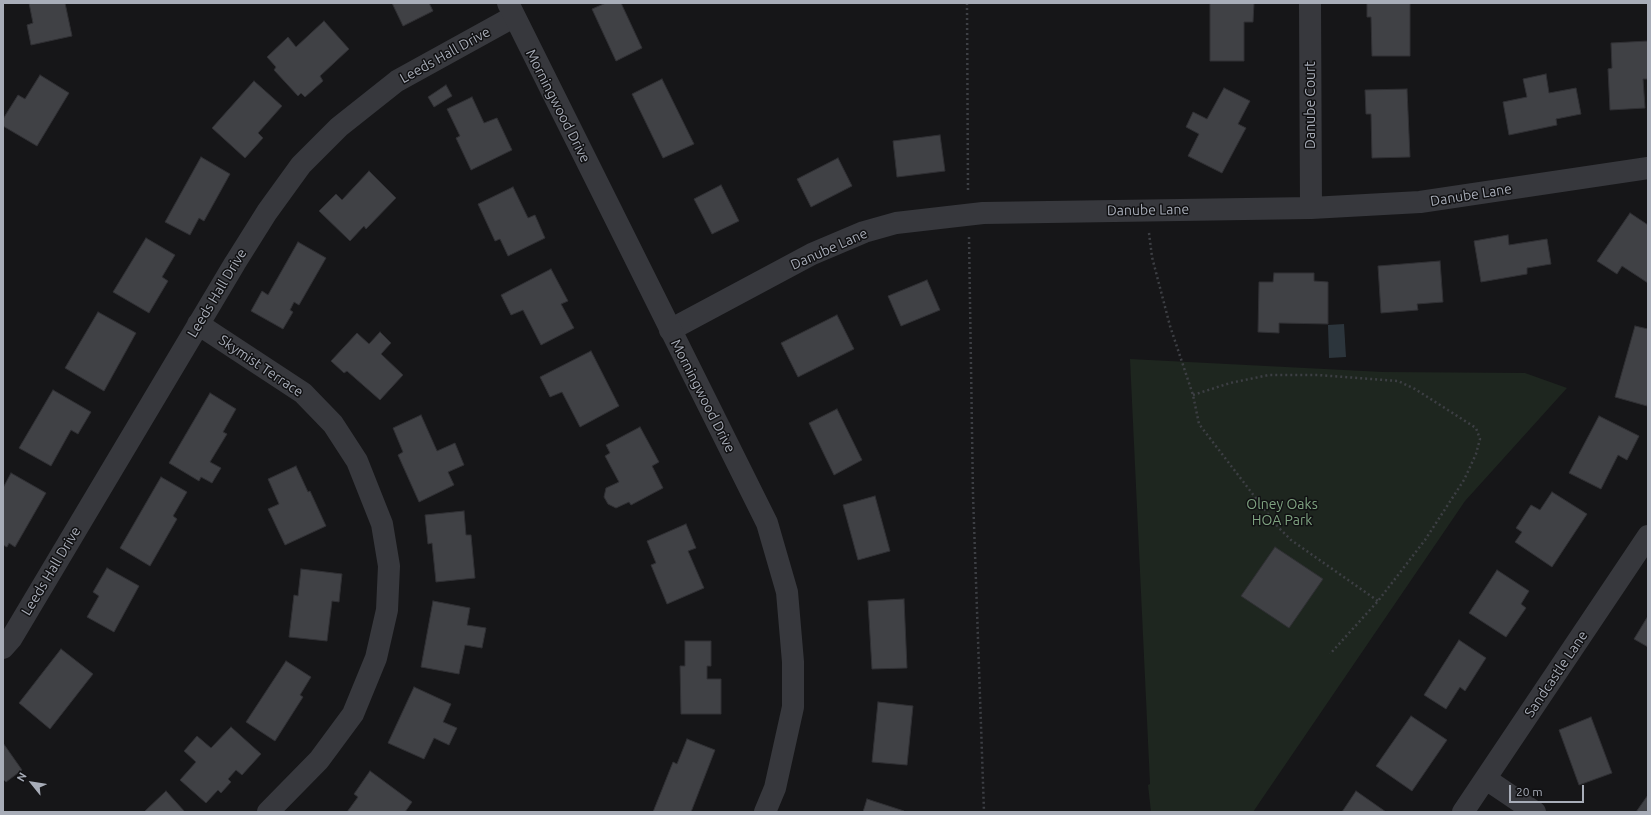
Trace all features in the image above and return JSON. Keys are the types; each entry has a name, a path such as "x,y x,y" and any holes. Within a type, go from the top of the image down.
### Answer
{"street":[{"name":"Danube Court","path":"1310,3 1311,208"},
{"name":"Leeds Hall Drive","path":"3,648 10,639 198,324 267,212 301,165 340,127 397,81 511,10"},
{"name":"Morningwood Drive","path":"511,10 767,523 787,592 793,662 793,707 775,788 765,812"},
{"name":"Danube Lane","path":"670,330 812,254 864,232 896,223 968,214 1311,208 1420,202 1648,168"},
{"name":"Skymist Terrace","path":"198,324 303,393 333,424 357,461 382,524 389,566 388,610 376,658 353,714 319,760 268,812"},
{"name":"Sandcastle Lane","path":"1463,812 1648,536"},
{"path":"1486,779 1535,812"}],"path":[{"path":"967,3 968,214 973,495 984,812"},
{"path":"1145,210 1152,256 1170,326 1193,395 1199,424 1278,527 1291,540 1378,601"},
{"path":"1193,395 1230,383 1269,375 1318,375 1398,381 1414,389 1476,428 1480,439 1476,454 1464,480 1425,540 1378,601 1330,654"}],"green space":[{"name":"Olney Oaks HOA Park","path":"1130,359 1383,372 1525,373 1567,388 1465,501 1253,812 1151,812 1148,785 1150,784"}],"shaded area":[{"path":"1344,324 1346,357 1329,358 1328,325"}],"building":[{"path":"29,3 65,3 72,36 31,45 27,25 33,23"},
{"path":"392,3 429,3 433,11 403,26"},
{"path":"606,3 621,3 642,48 616,61 592,9"},
{"path":"1210,3 1254,3 1253,22 1244,22 1244,61 1210,61"},
{"path":"1367,3 1410,3 1410,56 1372,56 1371,17 1367,17"},
{"path":"324,21 349,49 320,76 323,81 305,97 301,93 298,96 274,70 276,67 267,57 288,37 296,47"},
{"path":"1648,41 1648,79 1643,79 1645,108 1610,110 1608,69 1612,68 1611,43"},
{"path":"1546,74 1549,93 1576,88 1581,114 1556,119 1557,125 1509,135 1503,102 1527,97 1523,79"},
{"path":"40,75 69,93 37,146 3,126 3,119 18,95 25,99"},
{"path":"662,79 694,144 663,158 632,94"},
{"path":"254,81 282,106 258,133 263,138 245,158 212,128"},
{"path":"446,85 452,96 434,107 428,97"},
{"path":"1224,88 1250,101 1238,124 1246,128 1222,173 1188,156 1199,134 1186,127 1193,112 1207,119"},
{"path":"1407,89 1410,157 1372,158 1371,114 1366,114 1365,90"},
{"path":"472,97 484,123 497,118 512,150 471,170 456,138 460,136 447,109"},
{"path":"940,135 945,171 897,177 893,141"},
{"path":"201,157 230,174 204,221 199,218 190,235 165,222"},
{"path":"838,158 852,186 811,207 797,179"},
{"path":"369,171 396,198 366,229 364,226 350,241 319,211 336,194 342,200"},
{"path":"721,185 739,221 712,234 694,199"},
{"path":"513,187 528,218 535,215 545,238 508,256 500,239 495,241 478,204"},
{"path":"1630,213 1648,225 1648,283 1622,266 1617,274 1597,261"},
{"path":"1508,235 1509,245 1547,239 1551,264 1527,268 1527,274 1481,282 1474,241"},
{"path":"146,238 175,255 162,277 168,281 149,313 113,292"},
{"path":"298,242 326,258 299,305 294,302 290,310 293,312 283,329 251,311 262,291 268,295"},
{"path":"1440,261 1443,302 1417,304 1418,310 1381,313 1378,266"},
{"path":"551,269 568,301 561,304 574,328 541,345 523,310 511,315 501,295"},
{"path":"1274,273 1314,273 1314,281 1328,282 1328,324 1279,323 1279,333 1258,332 1259,282 1273,282"},
{"path":"927,280 940,310 901,326 888,296"},
{"path":"98,312 136,333 104,391 65,368"},
{"path":"837,315 854,349 798,377 781,343"},
{"path":"1635,326 1648,329 1647,406 1615,397"},
{"path":"380,332 391,343 381,354 403,375 380,400 347,371 344,373 331,361 357,333 369,344"},
{"path":"591,351 619,406 580,427 562,392 550,397 540,377"},
{"path":"53,390 91,412 78,434 71,430 51,466 19,448"},
{"path":"210,393 236,409 223,432 227,434 210,462 221,468 212,483 201,477 199,481 169,463"},
{"path":"837,409 862,460 834,475 809,423"},
{"path":"421,415 437,451 455,443 464,465 448,472 454,485 419,502 398,455 403,452 393,428"},
{"path":"1599,416 1639,436 1627,460 1618,455 1601,489 1569,473"},
{"path":"640,427 659,462 652,466 663,488 631,505 629,502 616,508 608,504 604,497 606,488 619,482 605,456 610,453 606,445"},
{"path":"296,466 308,492 310,491 326,526 285,545 268,509 279,504 268,479"},
{"path":"11,473 46,493 15,547 9,543 7,547 3,545 3,488"},
{"path":"161,477 187,492 173,516 177,519 150,566 120,548"},
{"path":"1552,492 1587,514 1552,567 1515,542 1522,532 1516,528 1531,505 1540,510"},
{"path":"875,496 890,551 858,560 843,505"},
{"path":"464,511 466,535 471,535 475,578 436,582 432,543 428,544 425,515"},
{"path":"686,524 696,548 688,551 704,588 667,604 651,565 656,563 647,541"},
{"path":"1275,547 1323,579 1289,628 1241,596"},
{"path":"107,568 139,586 114,632 87,617 99,596 93,592"},
{"path":"301,569 342,574 339,602 332,601 327,641 289,637 294,595 298,596"},
{"path":"1497,570 1529,591 1521,604 1526,608 1506,637 1469,613"},
{"path":"904,599 907,668 872,669 868,601"},
{"path":"433,601 470,608 467,625 486,628 482,648 465,645 459,674 421,667"},
{"path":"1648,616 1648,647 1634,639"},
{"path":"1459,640 1486,658 1465,691 1460,687 1446,709 1424,695"},
{"path":"685,641 711,641 711,666 707,666 707,679 721,679 721,714 681,714 680,666 685,666"},
{"path":"61,649 93,674 50,729 19,703"},
{"path":"286,661 311,677 300,695 303,697 275,741 246,722"},
{"path":"414,687 451,704 443,722 457,728 449,745 434,738 424,759 388,743"},
{"path":"878,702 913,706 907,765 872,762"},
{"path":"1411,716 1447,740 1412,791 1376,766"},
{"path":"1591,717 1612,773 1579,785 1559,730"},
{"path":"231,727 261,754 242,775 236,770 228,779 231,782 221,793 218,790 206,803 180,780 196,762 184,751 197,736 211,748"},
{"path":"687,739 715,750 691,812 653,812 673,762 677,764"},
{"path":"3,743 22,770 6,782 3,779"},
{"path":"370,771 412,802 405,812 347,812 358,797 354,794"},
{"path":"166,791 185,812 144,812"},
{"path":"1356,791 1386,812 1342,812"},
{"path":"1648,795 1648,812 1636,812"},
{"path":"867,799 904,811 904,812 863,812"}]}
